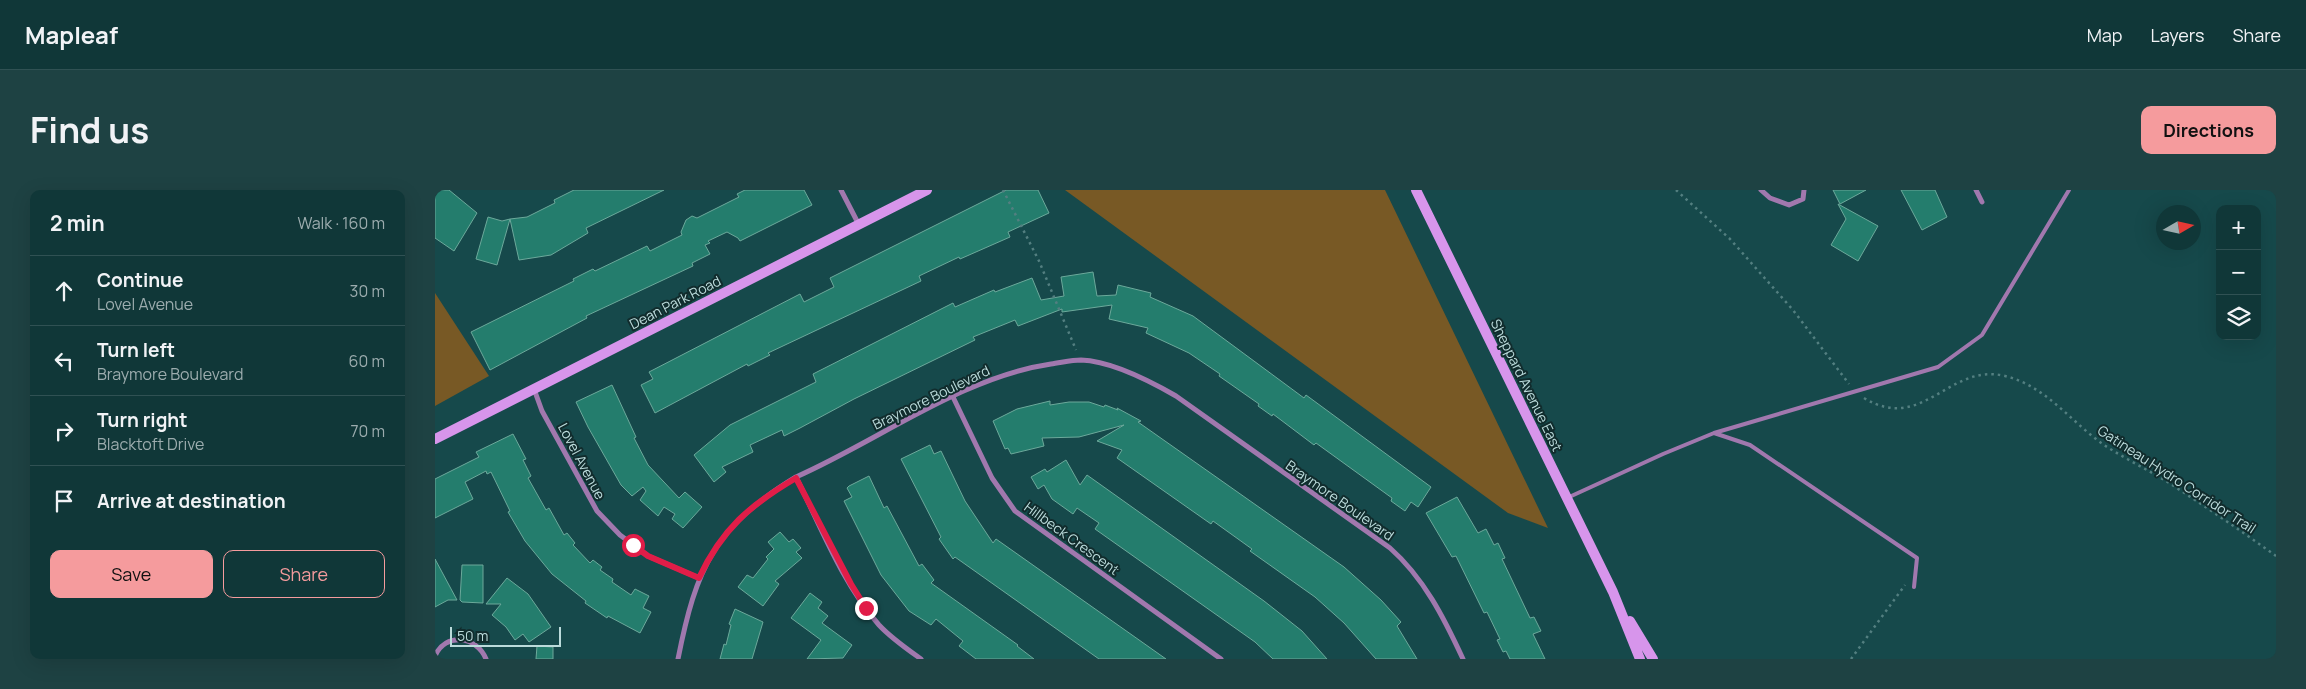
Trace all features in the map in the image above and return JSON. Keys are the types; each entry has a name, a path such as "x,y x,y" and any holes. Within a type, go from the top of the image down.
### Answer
{"main road":[{"name":"Dean Park Road","path":"435,439 858,223 927,190"},
{"name":"Sheppard Avenue East","path":"1415,190 1613,592 1640,659"},
{"name":"Sheppard Avenue East","path":"1613,592 1653,659"}],"street":[{"path":"841,190 858,223"},
{"path":"1761,190 1770,198 1789,205 1803,199 1804,190"},
{"path":"1976,190 1982,202"},
{"name":"Braymore Boulevard","path":"679,659 692,600 699,578 721,537 770,493 953,397 1007,372 1080,360 1096,362 1144,379 1176,396 1389,548 1408,564 1421,582 1463,659"},
{"name":"Lovel Avenue","path":"534,389 542,411 597,511 620,535 648,556 699,578"},
{"name":"Hillbeck Crescent","path":"953,397 993,478 1015,511 1221,659"},
{"path":"796,478 851,584 866,608 892,637 921,659"},
{"path":"435,656 445,644 455,640 465,640 475,644 486,659"}],"lane":[{"path":"1567,498 1714,433 1938,367 1982,335 2069,190"},
{"path":"1714,433 1750,446 1917,558 1913,587"}],"path":[{"path":"1003,190 1039,261 1080,360"},
{"name":"Gatineau Hydro Corridor Trail","path":"1676,190 1730,239 1793,310 1844,380 1856,392 1881,405 1904,408 1917,406 1962,379 1990,374 2007,376 2047,397 2065,410 2085,431 2106,446 2167,482 2276,556"},
{"path":"1851,659 1916,570"}],"shaded area":[{"path":"1065,190 1385,190 1548,528 1508,513"},
{"path":"435,293 489,376 435,406"}],"building":[{"path":"435,190 449,190 477,213 454,251 435,238"},
{"path":"574,190 664,190 586,228 588,233 551,255 519,260 510,219 527,217 555,203 554,200"},
{"path":"745,190 804,190 812,205 740,241 727,232 708,241 710,243 705,245 710,254 692,263 693,266 586,316 587,318 490,370 471,332 574,281 573,279 593,269 595,271 647,246 650,251 682,235 681,232 686,220 692,216 697,218 739,197 737,194"},
{"path":"1006,190 1038,190 1049,213 1008,232 1010,237 960,259 959,257 919,276 921,281 768,353 770,355 748,366 747,364 655,413 641,385 653,379 649,372 800,294 804,302 834,287 830,278"},
{"path":"1833,190 1866,190 1840,204"},
{"path":"1901,190 1935,190 1947,217 1922,230"},
{"path":"1838,204 1878,226 1858,261 1831,245 1846,219"},
{"path":"488,217 502,221 510,219 497,265 476,259"},
{"path":"1093,272 1097,296 1116,295 1118,285 1151,293 1150,297 1193,316 1304,398 1306,395 1431,487 1418,507 1411,502 1405,511 1391,501 1392,498 1316,443 1314,445 1273,414 1272,416 1258,406 1259,404 1219,376 1220,374 1189,353 1146,333 1148,328 1109,319 1112,305 1062,312 1062,309 1018,326 1015,320 973,337 975,340 854,399 784,436 782,430 750,445 753,452 722,467 726,472 714,482 694,455 730,425 816,382 813,374 953,303 955,307 994,290 995,292 1032,278 1041,300 1064,296 1061,277"},
{"path":"612,385 636,437 634,438 648,465 679,498 685,492 702,507 683,528 672,519 675,514 664,507 658,516 640,500 646,491 643,487 632,496 621,485 588,427 576,402"},
{"path":"1050,401 1050,405 1069,402 1089,402 1104,407 1105,405 1118,410 1117,408 1141,421 1138,422 1344,567 1381,600 1401,622 1397,626 1417,659 1376,659 1344,623 1315,597 1250,551 1252,549 1213,521 1211,524 1117,458 1122,450 1097,441 1124,425 1079,437 1042,438 1044,446 1011,454 1008,448 1005,449 993,421 1017,409"},
{"path":"513,434 526,459 523,460 531,476 528,478 546,510 549,508 564,535 567,533 575,543 573,545 590,563 593,560 602,567 600,570 613,579 612,582 631,595 635,589 649,596 643,608 651,612 640,633 608,616 607,618 585,603 586,601 552,574 525,541 508,512 510,511 491,472 487,474 486,471 465,482 473,499 435,518 435,479 479,457 476,452"},
{"path":"930,445 934,454 941,451 965,501 993,543 996,539 1166,659 1099,659 955,557 953,559 939,539 941,537 901,459"},
{"path":"1066,460 1080,485 1087,475 1264,601 1302,631 1327,659 1273,659 1255,642 1095,529 1099,523 1077,508 1073,514 1052,499 1044,485 1038,489 1031,477 1045,469 1047,472"},
{"path":"869,476 884,508 887,506 919,566 922,564 934,580 931,583 1018,645 1034,659 976,659 959,646 963,641 936,619 931,625 909,611 881,575 844,501 852,497 847,488 849,486"},
{"path":"1457,497 1478,533 1486,529 1494,545 1498,543 1505,558 1502,559 1530,618 1534,617 1541,631 1533,634 1545,659 1510,659 1506,651 1503,652 1497,640 1500,639 1487,612 1484,613 1456,556 1452,557 1426,513"},
{"path":"780,532 789,542 793,539 801,548 796,552 802,558 775,581 779,584 763,606 738,587 747,575 753,578 768,559 766,557 774,549 768,542"},
{"path":"435,559 457,600 448,600 435,607"},
{"path":"462,565 483,565 483,603 462,602 460,600"},
{"path":"507,578 528,594 551,627 529,642 523,634 515,640 506,627 492,615 501,604 486,604"},
{"path":"810,593 822,602 818,608 828,616 822,623 852,645 843,658 807,659 821,640 791,618"},
{"path":"735,609 763,622 752,659 720,659 724,644 726,645 731,625 729,624"},
{"path":"537,646 553,647 553,659 536,659"}],"route":[{"path":"633,545 648,556 699,578 721,537 770,493 796,478 834,553 866,608"}]}
